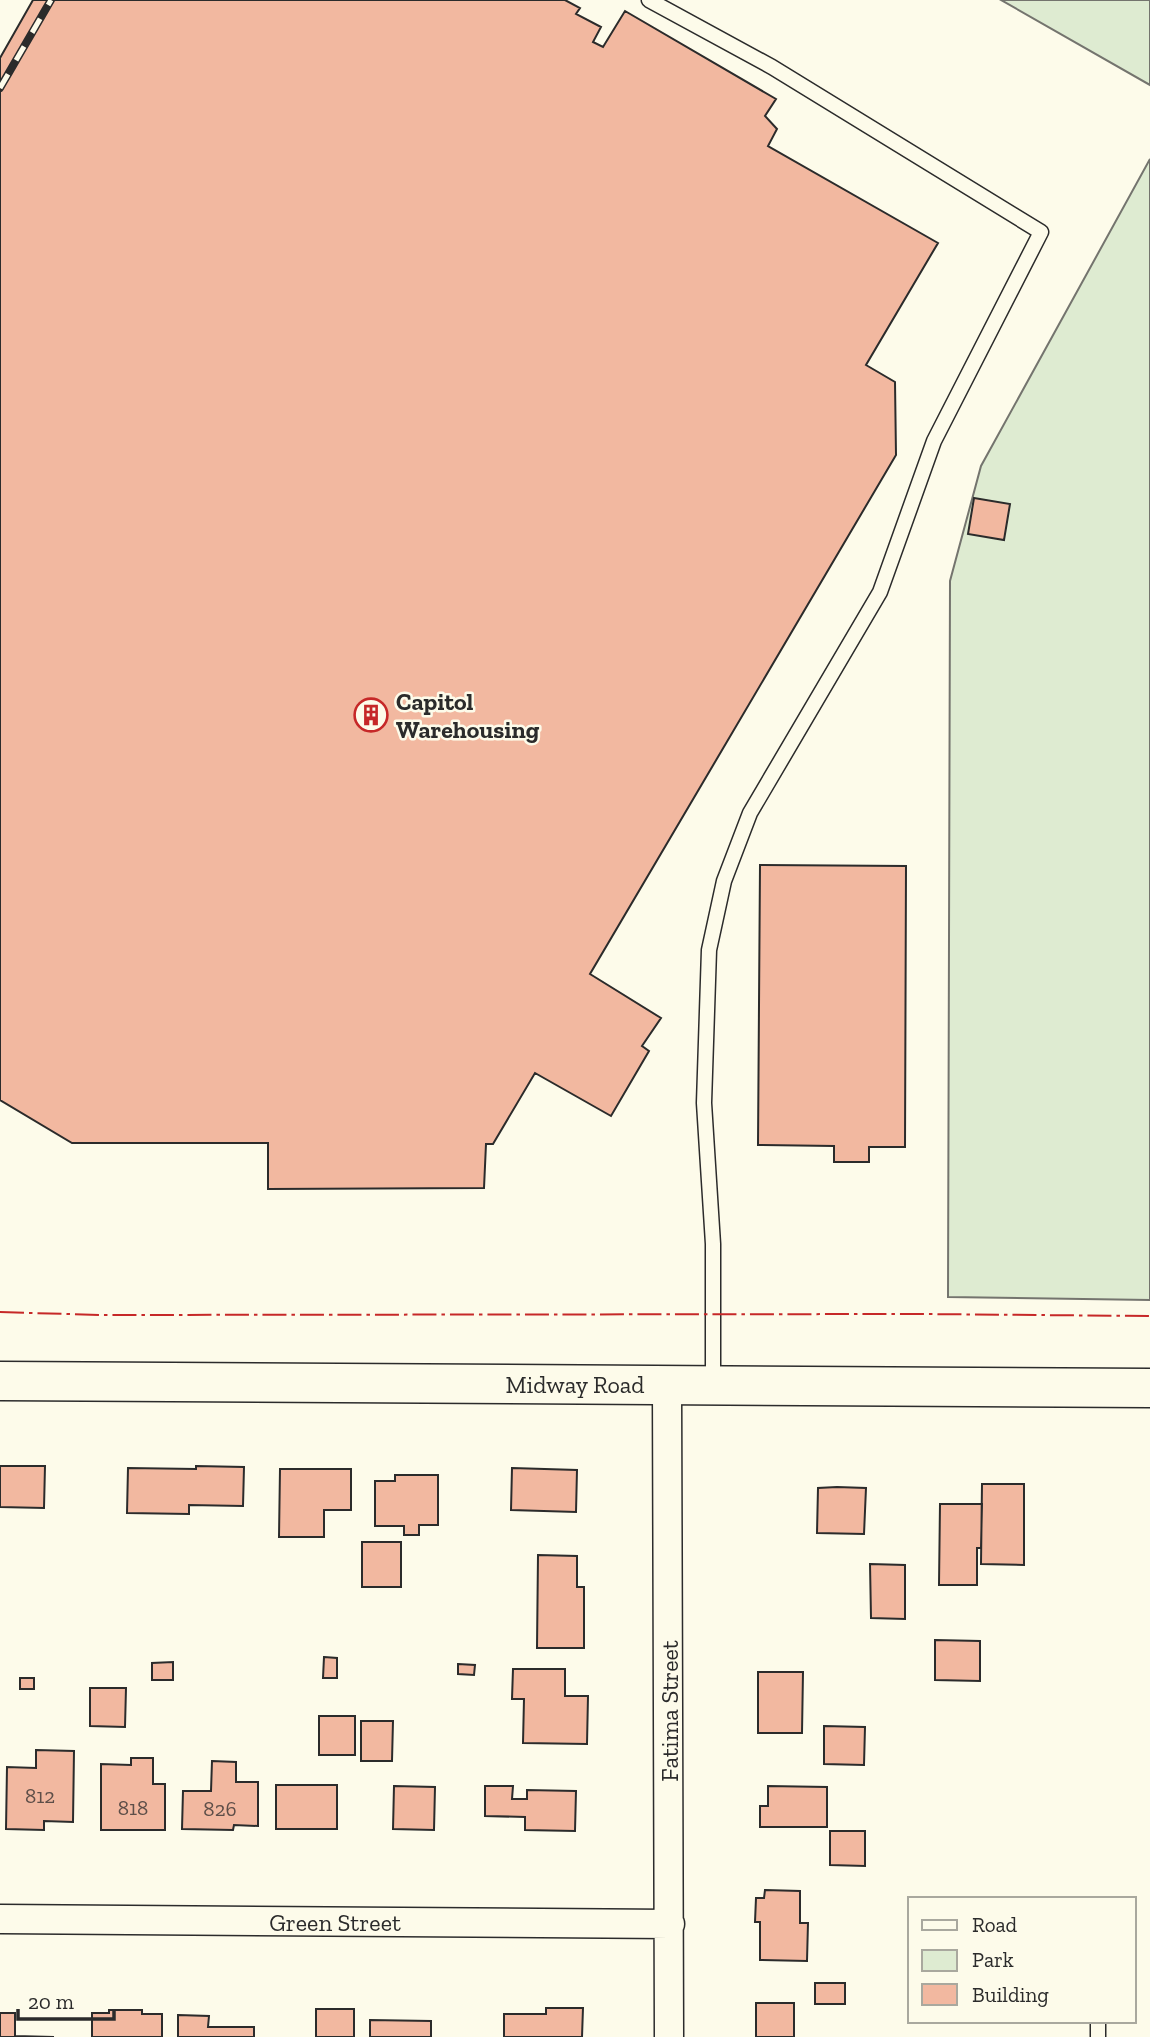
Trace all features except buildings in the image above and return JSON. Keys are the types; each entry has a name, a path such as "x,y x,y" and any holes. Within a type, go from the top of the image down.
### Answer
{"main road":[{"name":"Midway Road","path":"0,1381 1150,1388"}],"street":[{"name":"Fatima Street","path":"667,1385 669,2037"},
{"name":"Green Street","path":"0,1919 670,1924"}],"lane":[{"path":"649,0 772,66 1041,232 933,441 880,592 750,813 724,881 709,950 704,1103 713,1244 713,1385"}],"green space":[{"path":"1001,0 1150,0 1150,85"},
{"path":"1150,159 1150,1300 948,1297 950,581 981,466"}],"railway":[{"path":"0,88 51,0"}],"power":[{"path":"0,1312 99,1315 1150,1316"}],"place":[{"name":"Capitol Warehousing","path":"371,715"}]}
